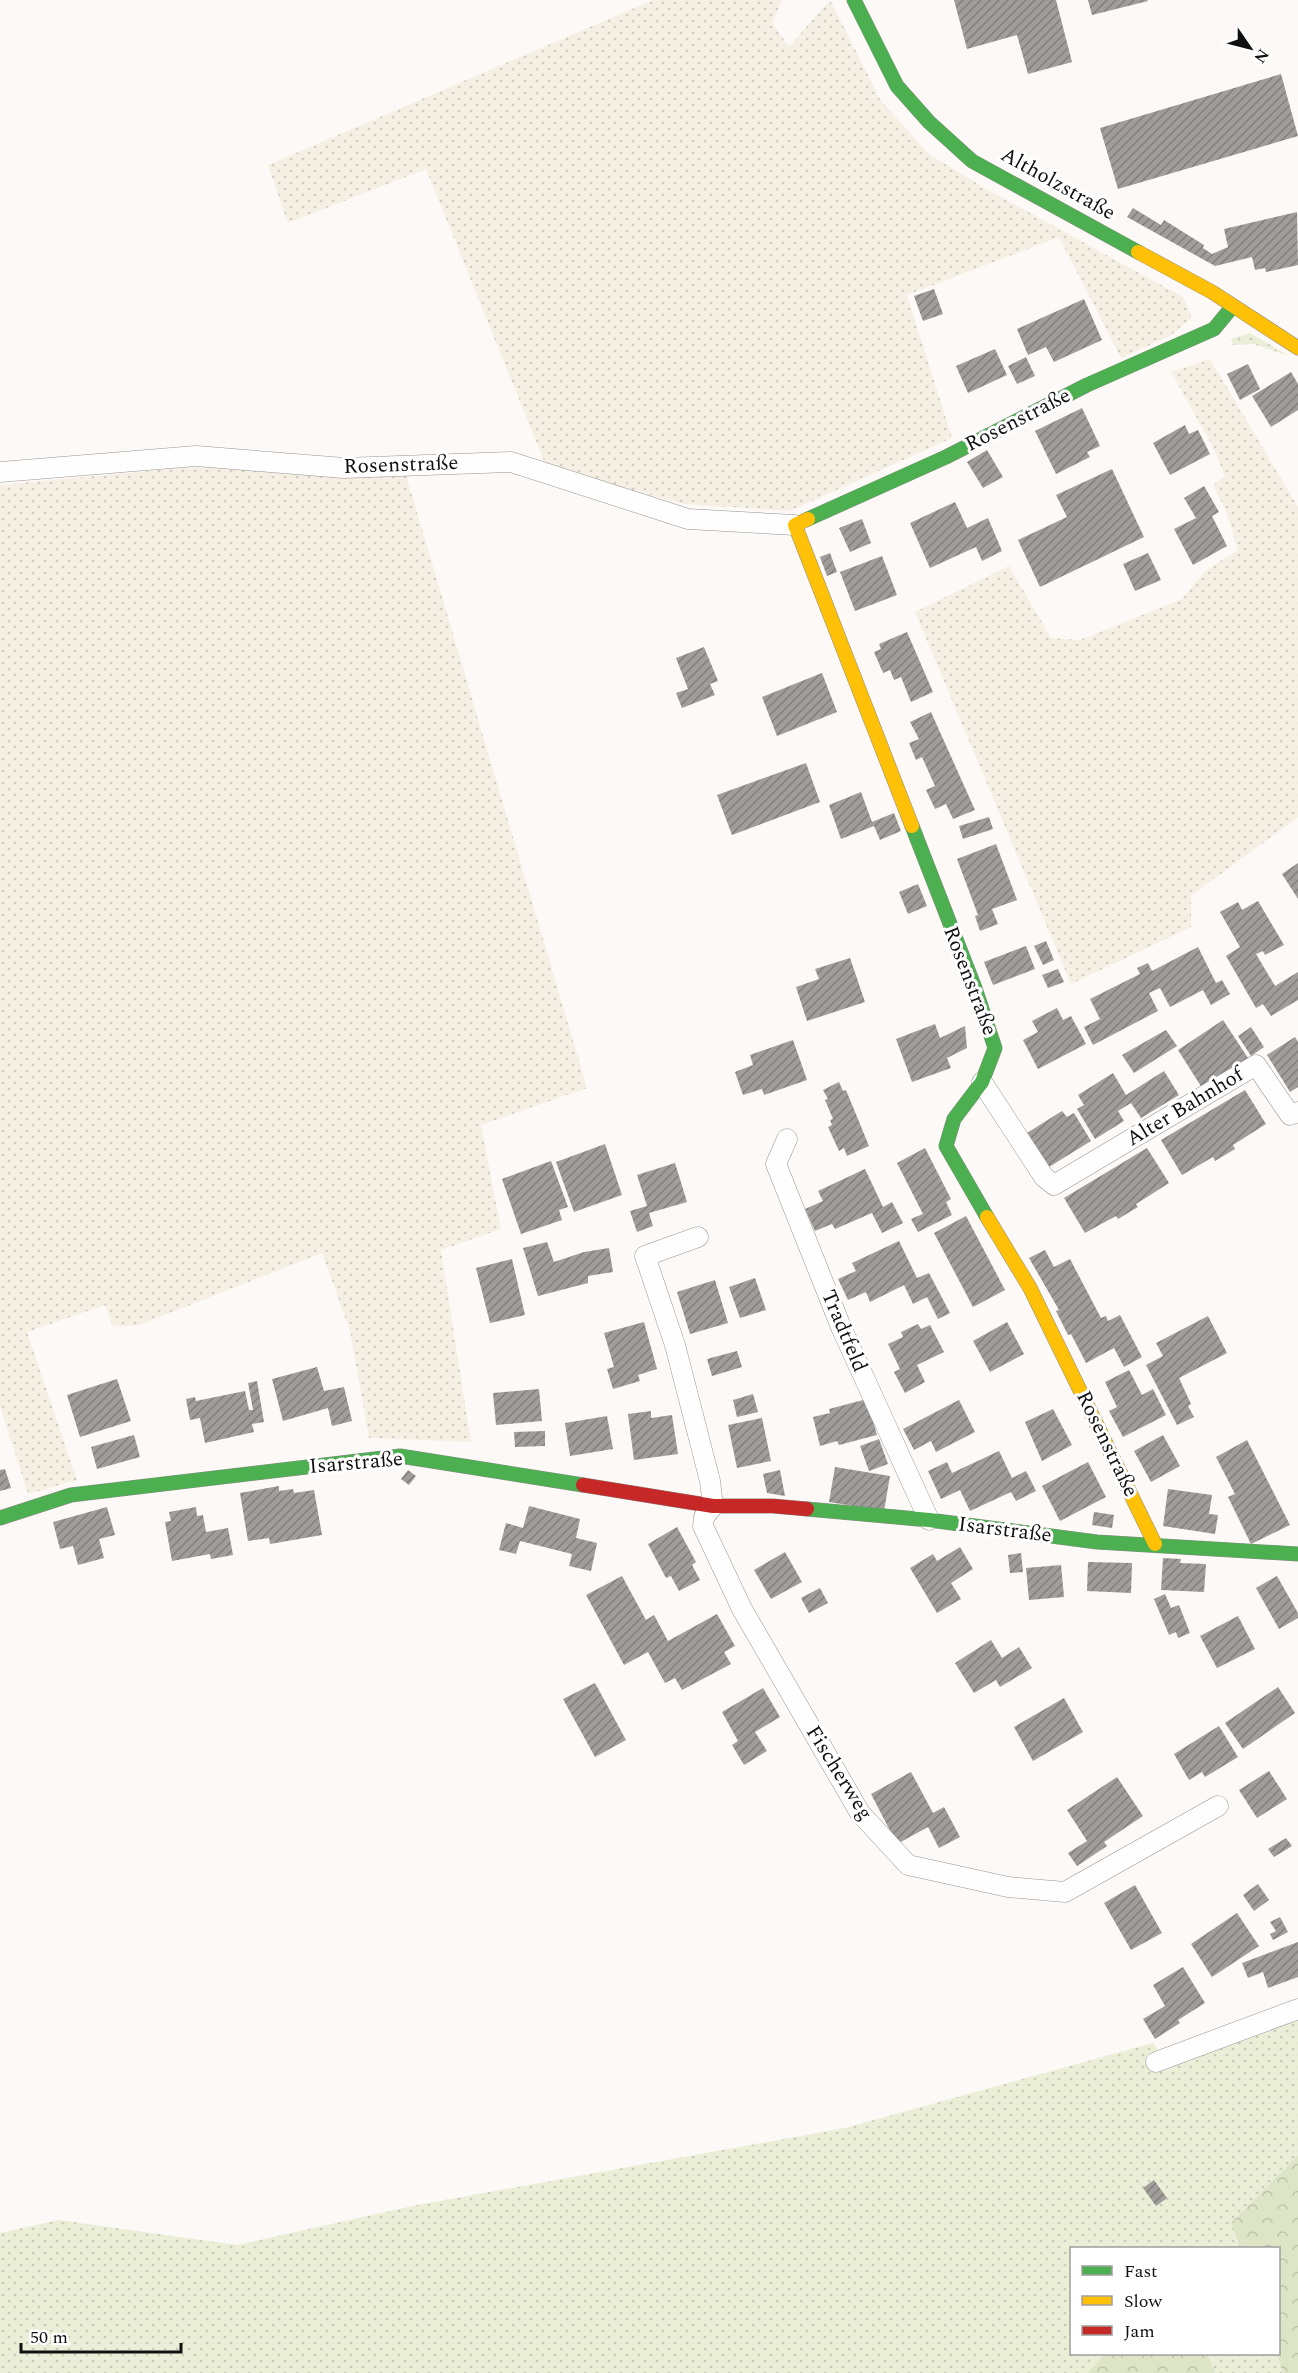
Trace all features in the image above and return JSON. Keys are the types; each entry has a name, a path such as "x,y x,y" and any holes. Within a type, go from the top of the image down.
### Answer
{"street":[{"name":"Altholzstraße","path":"854,0 897,86 929,122 972,161 1212,292 1298,348"},
{"name":"Rosenstraße","path":"0,472 196,456 344,468 511,462 688,519 795,525 946,457 1087,385 1214,329 1233,306"},
{"name":"Rosenstraße","path":"795,525 987,1021 995,1048 982,1082 954,1119 946,1146 965,1182 1030,1288 1155,1544"},
{"name":"Alter Bahnhof","path":"982,1082 1044,1177 1054,1185 1256,1065 1290,1115 1298,1112"},
{"name":"Tradtfeld","path":"787,1139 776,1164 841,1327 929,1520"},
{"path":"698,1237 645,1256 675,1345 710,1481 713,1506"},
{"name":"Isarstraße","path":"0,1518 71,1495 400,1456 713,1506 773,1506 929,1520 1096,1542 1298,1554"},
{"name":"Fischerweg","path":"713,1506 704,1517 703,1526 742,1609 860,1813 908,1865 1008,1887 1065,1892 1218,1806"},
{"path":"1156,2062 1298,2008"}],"shaded area":[{"path":"653,0 782,0 772,23 789,47 830,0 881,101 930,155 988,190 1183,297 1192,318 1170,336 1121,358 1059,237 907,295 952,438 790,511 683,504 546,466 426,169 288,223 268,165"},
{"path":"1210,359 1298,507 1298,817 1191,896 1191,927 1071,984 915,612 1009,566 1051,638 1080,640 1182,599 1205,571 1238,550 1226,511 1213,485 1225,476 1214,449 1171,372"},
{"path":"191,467 406,475 587,1088 481,1125 501,1229 441,1250 471,1442 369,1438 350,1331 322,1253 139,1325 113,1327 105,1305 27,1332 77,1480 28,1494 0,1406 0,485"}],"green space":[{"path":"1250,333 1289,356 1254,344 1233,345 1231,339"},
{"path":"1298,2014 1298,2155 1231,2223 1240,2247 1070,2247 1070,2355 1104,2355 1087,2373 0,2373 0,2233 59,2220 237,2245 412,2206 845,2128 1153,2043 1165,2061"},
{"path":"1298,2155 1298,2373 1283,2373 1276,2355 1280,2355 1280,2247 1240,2247 1231,2223"},
{"path":"1104,2355 1208,2355 1215,2373 1087,2373"},
{"path":"1208,2355 1276,2355 1283,2373 1215,2373"}],"building":[{"path":"954,0 1056,0 1072,62 1028,74 1017,35 967,49"},
{"path":"1088,0 1147,0 1148,1 1092,15"},
{"path":"1281,74 1298,136 1118,189 1100,128"},
{"path":"1133,208 1161,225 1164,220 1204,245 1203,248 1212,254 1228,247 1224,229 1297,212 1298,265 1266,272 1265,268 1255,270 1252,257 1215,266 1127,217"},
{"path":"934,289 943,314 923,321 914,296"},
{"path":"1084,299 1102,340 1054,362 1046,347 1028,355 1017,329"},
{"path":"995,349 1007,375 968,393 956,366"},
{"path":"1026,357 1035,376 1017,384 1008,366"},
{"path":"1248,364 1260,389 1240,400 1227,374"},
{"path":"1291,372 1298,384 1298,410 1271,427 1252,396"},
{"path":"1082,408 1100,446 1087,452 1090,457 1056,474 1035,431"},
{"path":"1185,425 1189,434 1198,430 1210,454 1170,475 1153,443"},
{"path":"987,450 1003,477 983,488 967,462"},
{"path":"1112,469 1144,537 1040,587 1018,540 1067,517 1056,495"},
{"path":"1204,486 1219,512 1212,516 1227,546 1193,565 1174,529 1196,518 1184,498"},
{"path":"955,502 967,528 988,518 1002,551 982,561 976,547 930,568 910,523"},
{"path":"862,519 871,543 850,552 839,528"},
{"path":"830,553 837,572 827,576 820,557"},
{"path":"1148,553 1161,580 1135,591 1123,564"},
{"path":"882,556 897,595 855,611 840,572"},
{"path":"907,632 933,692 911,702 901,677 894,680 890,670 883,673 874,652 881,649 879,644"},
{"path":"704,647 718,681 710,684 715,695 682,708 676,693 688,689 676,658"},
{"path":"822,673 837,712 777,736 762,697"},
{"path":"931,712 975,810 953,819 946,804 935,809 926,790 935,786 922,757 916,760 909,743 919,739 910,722"},
{"path":"806,763 820,802 732,835 717,795"},
{"path":"861,792 872,822 894,813 901,831 880,840 874,826 841,839 829,805"},
{"path":"989,817 993,829 963,839 959,826"},
{"path":"996,844 1017,900 992,909 998,924 980,931 975,916 978,915 957,859"},
{"path":"1298,863 1298,899 1282,874"},
{"path":"918,884 927,906 908,914 899,892"},
{"path":"1258,901 1284,945 1265,955 1263,951 1256,954 1275,986 1298,972 1298,1000 1271,1016 1263,1004 1256,1008 1226,956 1240,947 1220,912 1238,902 1242,910"},
{"path":"1046,941 1054,960 1043,965 1034,946"},
{"path":"1026,946 1035,969 993,985 984,962"},
{"path":"1198,947 1216,983 1222,980 1230,994 1211,1005 1203,990 1170,1007 1160,988 1149,993 1158,1011 1093,1045 1084,1027 1100,1019 1090,999 1140,974 1137,968 1148,963 1152,971"},
{"path":"850,958 865,1002 807,1021 796,987 819,979 815,969"},
{"path":"1058,969 1064,982 1048,988 1042,975"},
{"path":"1057,1008 1063,1020 1071,1016 1086,1044 1038,1069 1023,1040 1038,1032 1032,1021"},
{"path":"1223,1020 1248,1058 1202,1088 1178,1050"},
{"path":"935,1024 940,1038 965,1026 967,1048 947,1058 951,1068 912,1082 896,1039"},
{"path":"1251,1027 1264,1047 1251,1056 1238,1036"},
{"path":"1166,1030 1177,1046 1134,1073 1122,1055"},
{"path":"1295,1037 1298,1042 1298,1087 1290,1092 1267,1055"},
{"path":"793,1040 807,1080 764,1095 762,1089 743,1095 735,1072 753,1065 750,1055"},
{"path":"1164,1071 1179,1095 1141,1118 1131,1103 1118,1111 1124,1121 1095,1139 1077,1109 1084,1105 1078,1095 1113,1073 1126,1095"},
{"path":"839,1082 843,1091 846,1090 869,1146 847,1156 844,1148 839,1151 828,1127 832,1125 830,1120 833,1119 823,1090"},
{"path":"1245,1090 1266,1124 1233,1145 1235,1149 1215,1161 1213,1157 1182,1175 1161,1140"},
{"path":"1062,1111 1067,1117 1074,1113 1091,1141 1049,1167 1047,1164 1041,1168 1026,1143 1031,1140 1027,1133"},
{"path":"605,1144 622,1195 574,1212 556,1162"},
{"path":"925,1148 951,1199 946,1202 952,1215 918,1232 911,1219 923,1214 897,1163"},
{"path":"1147,1148 1169,1183 1136,1204 1138,1207 1118,1219 1116,1216 1085,1233 1064,1198"},
{"path":"551,1161 568,1207 559,1210 562,1220 521,1234 502,1179"},
{"path":"675,1163 687,1202 649,1213 653,1226 637,1232 630,1211 647,1206 637,1175"},
{"path":"865,1169 883,1207 892,1202 903,1223 882,1233 872,1213 835,1229 832,1224 815,1231 805,1209 823,1201 818,1191"},
{"path":"966,1216 1005,1290 973,1307 934,1233"},
{"path":"899,1241 917,1278 929,1273 950,1313 938,1319 927,1297 913,1304 904,1285 870,1302 866,1292 848,1300 838,1279 856,1271 852,1263"},
{"path":"547,1242 554,1262 584,1252 609,1248 613,1272 588,1276 588,1283 538,1296 523,1248"},
{"path":"1045,1250 1054,1267 1070,1259 1101,1318 1106,1316 1108,1321 1120,1315 1142,1357 1124,1367 1114,1348 1086,1363 1071,1334 1068,1335 1056,1311 1059,1310 1029,1258"},
{"path":"512,1259 525,1315 490,1323 476,1268"},
{"path":"755,1278 766,1310 740,1318 729,1287"},
{"path":"715,1280 728,1323 690,1334 677,1292"},
{"path":"1208,1316 1227,1353 1179,1378 1191,1404 1188,1406 1194,1417 1177,1425 1146,1365 1163,1356 1156,1343"},
{"path":"644,1322 657,1369 638,1375 640,1381 613,1389 607,1369 614,1367 604,1333"},
{"path":"1007,1322 1024,1354 990,1372 973,1341"},
{"path":"918,1324 921,1329 930,1325 944,1352 917,1365 925,1382 905,1393 894,1372 900,1369 888,1344 903,1337 901,1332"},
{"path":"737,1351 742,1367 712,1376 707,1359"},
{"path":"317,1367 324,1391 344,1387 352,1421 332,1426 328,1408 283,1421 272,1379"},
{"path":"1129,1370 1142,1395 1153,1389 1166,1415 1123,1437 1109,1411 1117,1407 1105,1382"},
{"path":"117,1379 131,1421 80,1437 67,1395"},
{"path":"257,1381 264,1422 252,1424 254,1432 205,1443 200,1418 190,1420 186,1399 195,1397 196,1401 245,1391 249,1410 253,1410 248,1383"},
{"path":"539,1389 542,1421 496,1425 493,1393"},
{"path":"753,1394 758,1412 737,1417 733,1400"},
{"path":"867,1399 877,1435 839,1445 837,1441 820,1446 813,1417 830,1413 829,1409"},
{"path":"959,1400 975,1432 936,1452 931,1441 914,1450 903,1429"},
{"path":"1053,1409 1072,1445 1042,1461 1025,1422"},
{"path":"651,1411 651,1418 672,1415 678,1454 634,1460 628,1414"},
{"path":"607,1416 613,1449 570,1456 565,1423"},
{"path":"762,1418 771,1461 737,1468 728,1425"},
{"path":"545,1431 545,1446 515,1447 514,1432"},
{"path":"134,1435 140,1457 97,1469 91,1447"},
{"path":"1163,1435 1180,1466 1151,1482 1134,1451"},
{"path":"879,1439 888,1464 869,1471 860,1446"},
{"path":"1247,1440 1290,1525 1251,1544 1228,1497 1235,1494 1216,1457"},
{"path":"999,1451 1012,1478 1026,1471 1036,1491 1016,1501 1011,1492 970,1511 960,1490 941,1499 928,1471 947,1462 952,1473"},
{"path":"1088,1462 1106,1497 1060,1521 1042,1486"},
{"path":"835,1467 890,1476 884,1511 829,1502"},
{"path":"5,1469 11,1488 0,1491 0,1470"},
{"path":"408,1470 416,1476 409,1485 401,1479"},
{"path":"780,1470 785,1496 767,1493 763,1474"},
{"path":"279,1486 279,1491 293,1489 294,1493 314,1490 322,1535 270,1544 269,1538 248,1541 240,1493"},
{"path":"1168,1489 1212,1495 1209,1514 1218,1515 1215,1534 1163,1526"},
{"path":"529,1506 580,1519 576,1538 597,1543 591,1571 569,1566 572,1554 520,1541 516,1554 499,1550 506,1523 523,1528"},
{"path":"107,1507 115,1535 99,1539 104,1558 78,1565 73,1546 60,1549 53,1522"},
{"path":"196,1507 197,1516 203,1515 206,1532 228,1528 233,1555 211,1559 210,1554 172,1561 165,1522 171,1521 169,1512"},
{"path":"1094,1512 1114,1515 1112,1528 1092,1525"},
{"path":"677,1527 696,1562 692,1565 700,1580 679,1591 671,1576 666,1578 648,1544"},
{"path":"960,1547 973,1569 951,1583 961,1599 937,1613 910,1568 933,1554 937,1561"},
{"path":"785,1552 802,1582 771,1599 754,1570"},
{"path":"1021,1553 1023,1572 1010,1573 1008,1555"},
{"path":"1163,1558 1181,1559 1180,1563 1206,1564 1204,1592 1161,1590"},
{"path":"1088,1562 1132,1563 1131,1593 1087,1591"},
{"path":"1061,1565 1064,1597 1029,1600 1026,1568"},
{"path":"622,1576 646,1620 654,1615 668,1641 717,1614 735,1646 724,1652 731,1664 682,1690 675,1678 665,1683 648,1652 624,1665 586,1595"},
{"path":"1277,1576 1298,1613 1298,1618 1279,1629 1256,1588"},
{"path":"820,1588 828,1603 809,1613 801,1598"},
{"path":"1165,1594 1171,1608 1179,1605 1190,1633 1178,1638 1176,1632 1169,1635 1154,1599"},
{"path":"1238,1616 1255,1649 1217,1668 1200,1636"},
{"path":"991,1640 1002,1658 1019,1647 1032,1668 1000,1687 996,1680 974,1693 955,1663"},
{"path":"595,1683 626,1740 595,1757 563,1699"},
{"path":"1278,1687 1295,1713 1243,1749 1225,1723"},
{"path":"763,1688 780,1717 755,1732 767,1751 744,1765 732,1745 738,1741 722,1712"},
{"path":"1064,1698 1083,1732 1033,1761 1014,1727"},
{"path":"1219,1726 1238,1757 1205,1777 1202,1772 1189,1780 1174,1754"},
{"path":"1269,1771 1287,1799 1257,1818 1239,1790"},
{"path":"911,1772 933,1813 944,1807 960,1837 939,1848 928,1827 897,1844 871,1794"},
{"path":"1117,1777 1143,1816 1104,1842 1107,1846 1077,1866 1068,1853 1087,1841 1067,1810"},
{"path":"1286,1838 1292,1846 1274,1857 1268,1849"},
{"path":"1258,1884 1269,1900 1254,1911 1243,1895"},
{"path":"1135,1885 1162,1933 1131,1950 1104,1903"},
{"path":"1237,1913 1259,1946 1212,1977 1191,1944"},
{"path":"1280,1917 1288,1932 1273,1940 1270,1934 1276,1931 1270,1922"},
{"path":"1298,1942 1298,1977 1268,1988 1263,1972 1248,1978 1242,1963"},
{"path":"1183,1967 1205,2003 1178,2020 1180,2023 1155,2039 1143,2019 1165,2006 1153,1985"},
{"path":"1154,2180 1167,2198 1156,2206 1143,2188"}],"traffic: fast":[{"path":"854,0 897,86 929,122 972,161 1138,252"},
{"path":"808,519 946,457 1087,385 1214,329 1233,306"},
{"path":"912,826 975,988 995,1048 982,1082 954,1119 946,1146 987,1217"},
{"path":"0,1518 71,1495 400,1456 583,1485"},
{"path":"807,1509 929,1520 1097,1542 1298,1554"}],"traffic: slow":[{"path":"1138,252 1212,292 1298,348"},
{"path":"808,519 795,525 912,826"},
{"path":"987,1217 1030,1288 1155,1544"}],"traffic: jam":[{"path":"583,1485 713,1506 773,1506 807,1509"}]}
